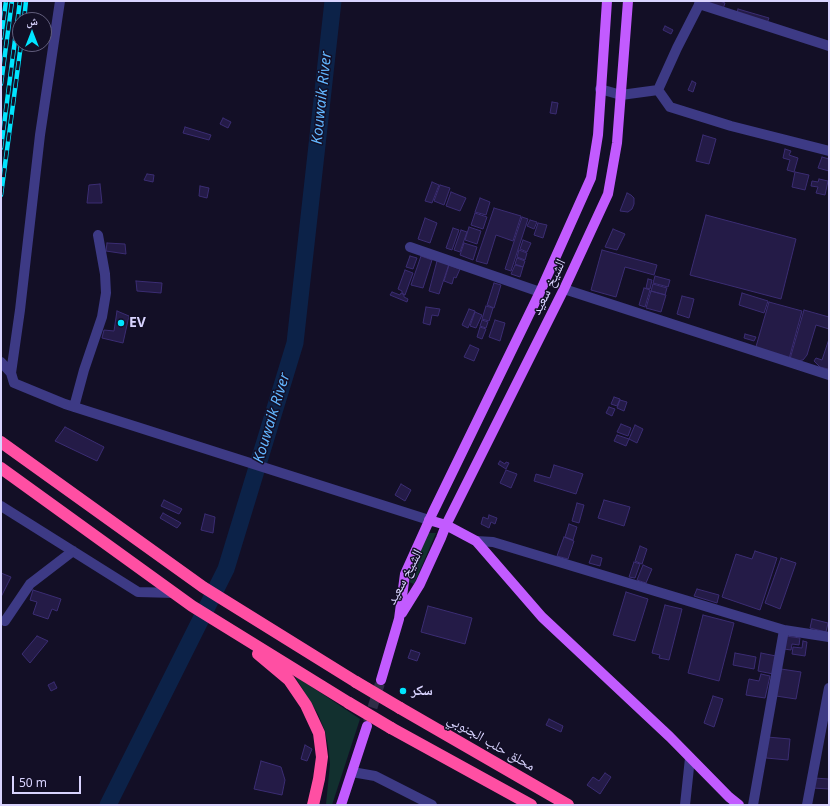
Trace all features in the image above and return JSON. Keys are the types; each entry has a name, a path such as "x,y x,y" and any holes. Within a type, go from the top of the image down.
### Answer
{"highway":[{"name":"محلق حلب الجنوبي","path":"1,442 203,587 356,682 568,805"},
{"path":"1,468 192,606 391,728 530,805"},
{"path":"225,626 289,680 306,705 319,733 322,757 313,805"}],"main road":[{"name":"الشيخ سعيد","path":"399,618 405,574 429,520 540,292 591,178 598,135 607,1"},
{"name":"الشيخ سعيد","path":"399,618 420,584 446,525 564,289 608,194 617,143 628,1"},
{"path":"429,520 446,525 476,541 542,616 739,805"},
{"path":"381,680 399,618"},
{"path":"341,805 367,726"}],"street":[{"path":"60,1 40,135 20,310 11,373 14,383 74,407 429,520"},
{"path":"658,90 700,3 829,46"},
{"path":"600,89 621,95 658,90"},
{"path":"658,90 670,107 759,133 829,151"},
{"path":"74,407 84,370 102,317 106,293 105,274 98,235"},
{"path":"410,248 540,292"},
{"path":"564,289 829,376"},
{"path":"1,362 11,373"},
{"path":"1,506 138,592 175,593"},
{"path":"476,541 493,542 784,630 829,637"},
{"path":"5,621 30,584 73,551"},
{"path":"753,805 784,630"},
{"path":"807,805 829,688"},
{"path":"685,805 690,758"},
{"path":"352,772 375,776 432,805"}],"green space":[{"path":"428,533 436,533 414,584 409,582 413,568"},
{"path":"294,675 360,719 332,805 326,804 330,764 325,731 318,714"}],"building":[{"path":"710,1 720,1 725,3 723,9 709,4"},
{"path":"738,9 769,18 767,23 737,13"},
{"path":"665,26 673,30 671,34 663,30"},
{"path":"692,81 696,83 693,92 688,90"},
{"path":"552,102 558,103 556,114 550,113"},
{"path":"223,118 231,122 228,128 220,124"},
{"path":"185,127 211,135 209,140 183,133"},
{"path":"703,135 716,139 709,164 696,161"},
{"path":"785,149 791,151 789,155 798,158 794,172 787,170 790,160 783,158"},
{"path":"822,157 829,159 829,171 818,168"},
{"path":"795,172 809,175 805,190 792,187"},
{"path":"147,174 154,175 153,182 144,180"},
{"path":"819,179 828,181 825,195 816,193 818,187 811,186 812,181 818,182"},
{"path":"432,182 439,185 432,203 425,201"},
{"path":"100,184 102,203 87,203 89,185"},
{"path":"440,185 450,188 444,205 434,201"},
{"path":"200,186 209,188 207,198 199,196"},
{"path":"451,192 466,198 460,211 446,206"},
{"path":"627,193 634,198 634,204 632,209 628,212 620,211"},
{"path":"480,198 490,202 486,215 475,212"},
{"path":"494,208 521,216 513,241 496,235 487,264 476,261"},
{"path":"475,213 487,217 483,229 471,225"},
{"path":"706,215 796,239 781,299 690,275"},
{"path":"522,217 528,219 511,271 505,269"},
{"path":"425,218 437,223 430,243 418,239"},
{"path":"530,220 537,222 534,229 527,226"},
{"path":"538,223 547,225 543,238 534,235"},
{"path":"469,227 481,231 477,244 465,240"},
{"path":"453,228 459,230 452,250 446,248"},
{"path":"613,229 625,234 617,250 605,247"},
{"path":"461,230 467,232 460,252 454,250"},
{"path":"523,240 531,243 527,252 520,249"},
{"path":"107,243 125,244 126,254 106,251"},
{"path":"464,243 477,247 473,260 460,255"},
{"path":"519,250 527,253 525,260 517,257"},
{"path":"602,250 657,265 654,275 625,267 616,297 591,290"},
{"path":"410,256 417,258 413,269 406,267"},
{"path":"421,256 432,260 423,288 411,285"},
{"path":"517,258 525,261 523,267 515,264"},
{"path":"437,261 449,264 439,294 429,291"},
{"path":"449,265 460,269 456,278 454,277 452,284 444,281"},
{"path":"515,265 523,267 520,277 511,274"},
{"path":"405,270 413,273 405,295 398,289"},
{"path":"655,276 670,280 668,287 653,283"},
{"path":"648,279 652,280 650,289 646,288"},
{"name":"EV","path":"136,281 162,283 161,293 137,291"},
{"path":"494,283 501,285 494,308 487,305"},
{"path":"653,284 667,288 665,295 651,291"},
{"path":"644,288 650,290 645,307 639,305"},
{"path":"651,291 666,295 661,312 646,308"},
{"path":"392,292 400,295 401,293 404,295 404,297 408,299 407,302 390,295"},
{"path":"742,293 768,301 764,313 739,305"},
{"path":"682,296 694,299 689,318 677,314"},
{"path":"769,302 802,311 789,359 755,350"},
{"path":"486,306 493,308 489,321 482,319"},
{"path":"426,307 440,309 438,316 432,315 430,325 423,323"},
{"path":"469,309 475,311 468,328 462,325"},
{"path":"804,310 829,317 829,329 816,325 807,355 803,360 797,361 790,359"},
{"name":"EV","path":"117,311 129,316 123,343 102,338 104,330 114,331"},
{"path":"475,312 482,315 476,328 470,326"},
{"path":"482,320 488,322 486,328 480,326"},
{"path":"495,320 505,323 500,341 489,337"},
{"path":"480,327 486,329 482,339 477,337"},
{"path":"745,334 756,337 754,341 744,338"},
{"path":"829,339 828,369 820,367 814,361 816,358 822,360"},
{"path":"470,345 479,349 474,361 464,357"},
{"path":"614,397 620,399 617,406 611,404"},
{"path":"620,400 627,402 624,411 617,408"},
{"path":"609,407 615,409 612,416 606,413"},
{"path":"621,424 631,428 628,436 617,432"},
{"path":"635,425 643,429 637,443 629,439"},
{"path":"65,427 104,447 97,461 55,441"},
{"path":"617,435 629,439 626,446 614,441"},
{"path":"500,461 505,464 506,462 509,463 506,469 498,464"},
{"path":"554,465 583,474 576,494 534,481 536,474 550,478"},
{"path":"506,470 517,474 511,488 500,483"},
{"path":"401,484 411,490 405,501 395,495"},
{"path":"164,500 182,509 179,514 161,506"},
{"path":"604,500 630,507 624,526 598,518"},
{"path":"577,503 584,505 579,523 572,521"},
{"path":"163,513 181,523 177,528 160,518"},
{"path":"205,514 215,517 213,533 201,530"},
{"path":"489,515 497,518 495,524 491,522 489,528 481,524 483,517 488,519"},
{"path":"569,524 577,527 573,540 565,537"},
{"path":"564,537 574,541 568,559 557,556"},
{"path":"640,546 647,549 642,564 635,561"},
{"path":"755,551 777,558 760,610 722,597 736,554 752,559"},
{"path":"592,555 602,558 600,566 589,563"},
{"path":"781,558 796,563 780,609 765,603"},
{"path":"634,562 640,564 635,578 629,577"},
{"path":"643,565 652,569 646,583 637,580"},
{"path":"1,573 11,577 1,597"},
{"path":"697,589 719,595 717,603 694,596"},
{"path":"33,590 61,599 57,611 52,609 48,619 33,614 37,602 30,600"},
{"path":"626,592 648,599 635,641 613,635"},
{"path":"665,605 682,609 669,660 659,658 660,655 652,653"},
{"path":"428,606 472,618 465,644 421,632"},
{"path":"703,615 734,623 719,681 688,673"},
{"path":"812,619 828,623 826,632 810,628"},
{"path":"37,636 48,641 30,663 22,654"},
{"path":"786,636 800,638 799,645 792,644 791,650 784,649"},
{"path":"803,641 807,642 805,656 792,654 793,647 802,648"},
{"path":"411,650 420,653 417,661 408,658"},
{"path":"735,653 756,657 754,669 733,665"},
{"path":"761,653 776,656 773,674 758,671"},
{"path":"781,669 801,672 796,699 776,696"},
{"path":"761,674 770,676 765,698 746,695 749,679 759,681"},
{"path":"54,682 57,688 51,691 48,685"},
{"path":"713,696 723,699 714,727 704,723"},
{"path":"549,719 563,726 561,732 546,725"},
{"path":"767,737 790,739 788,760 766,758"},
{"path":"305,745 312,749 307,761 301,759"},
{"path":"261,761 281,767 285,780 282,795 254,789"},
{"path":"605,773 611,777 600,794 587,785 593,777 599,781"},
{"path":"814,778 829,779 829,789 813,788"}],"waterway":[{"name":"Kouwaik River","path":"108,805 226,569 295,343 333,1"}],"tunnel":[{"path":"368,722 381,680"}],"railway":[{"path":"1,38 6,1"},
{"path":"1,84 12,1"},
{"path":"1,148 20,1"},
{"path":"25,12 26,1"},
{"path":"1,195 20,52"}],"place":[{"name":"EV","path":"121,323"},
{"name":"سكر","path":"403,691"}]}
